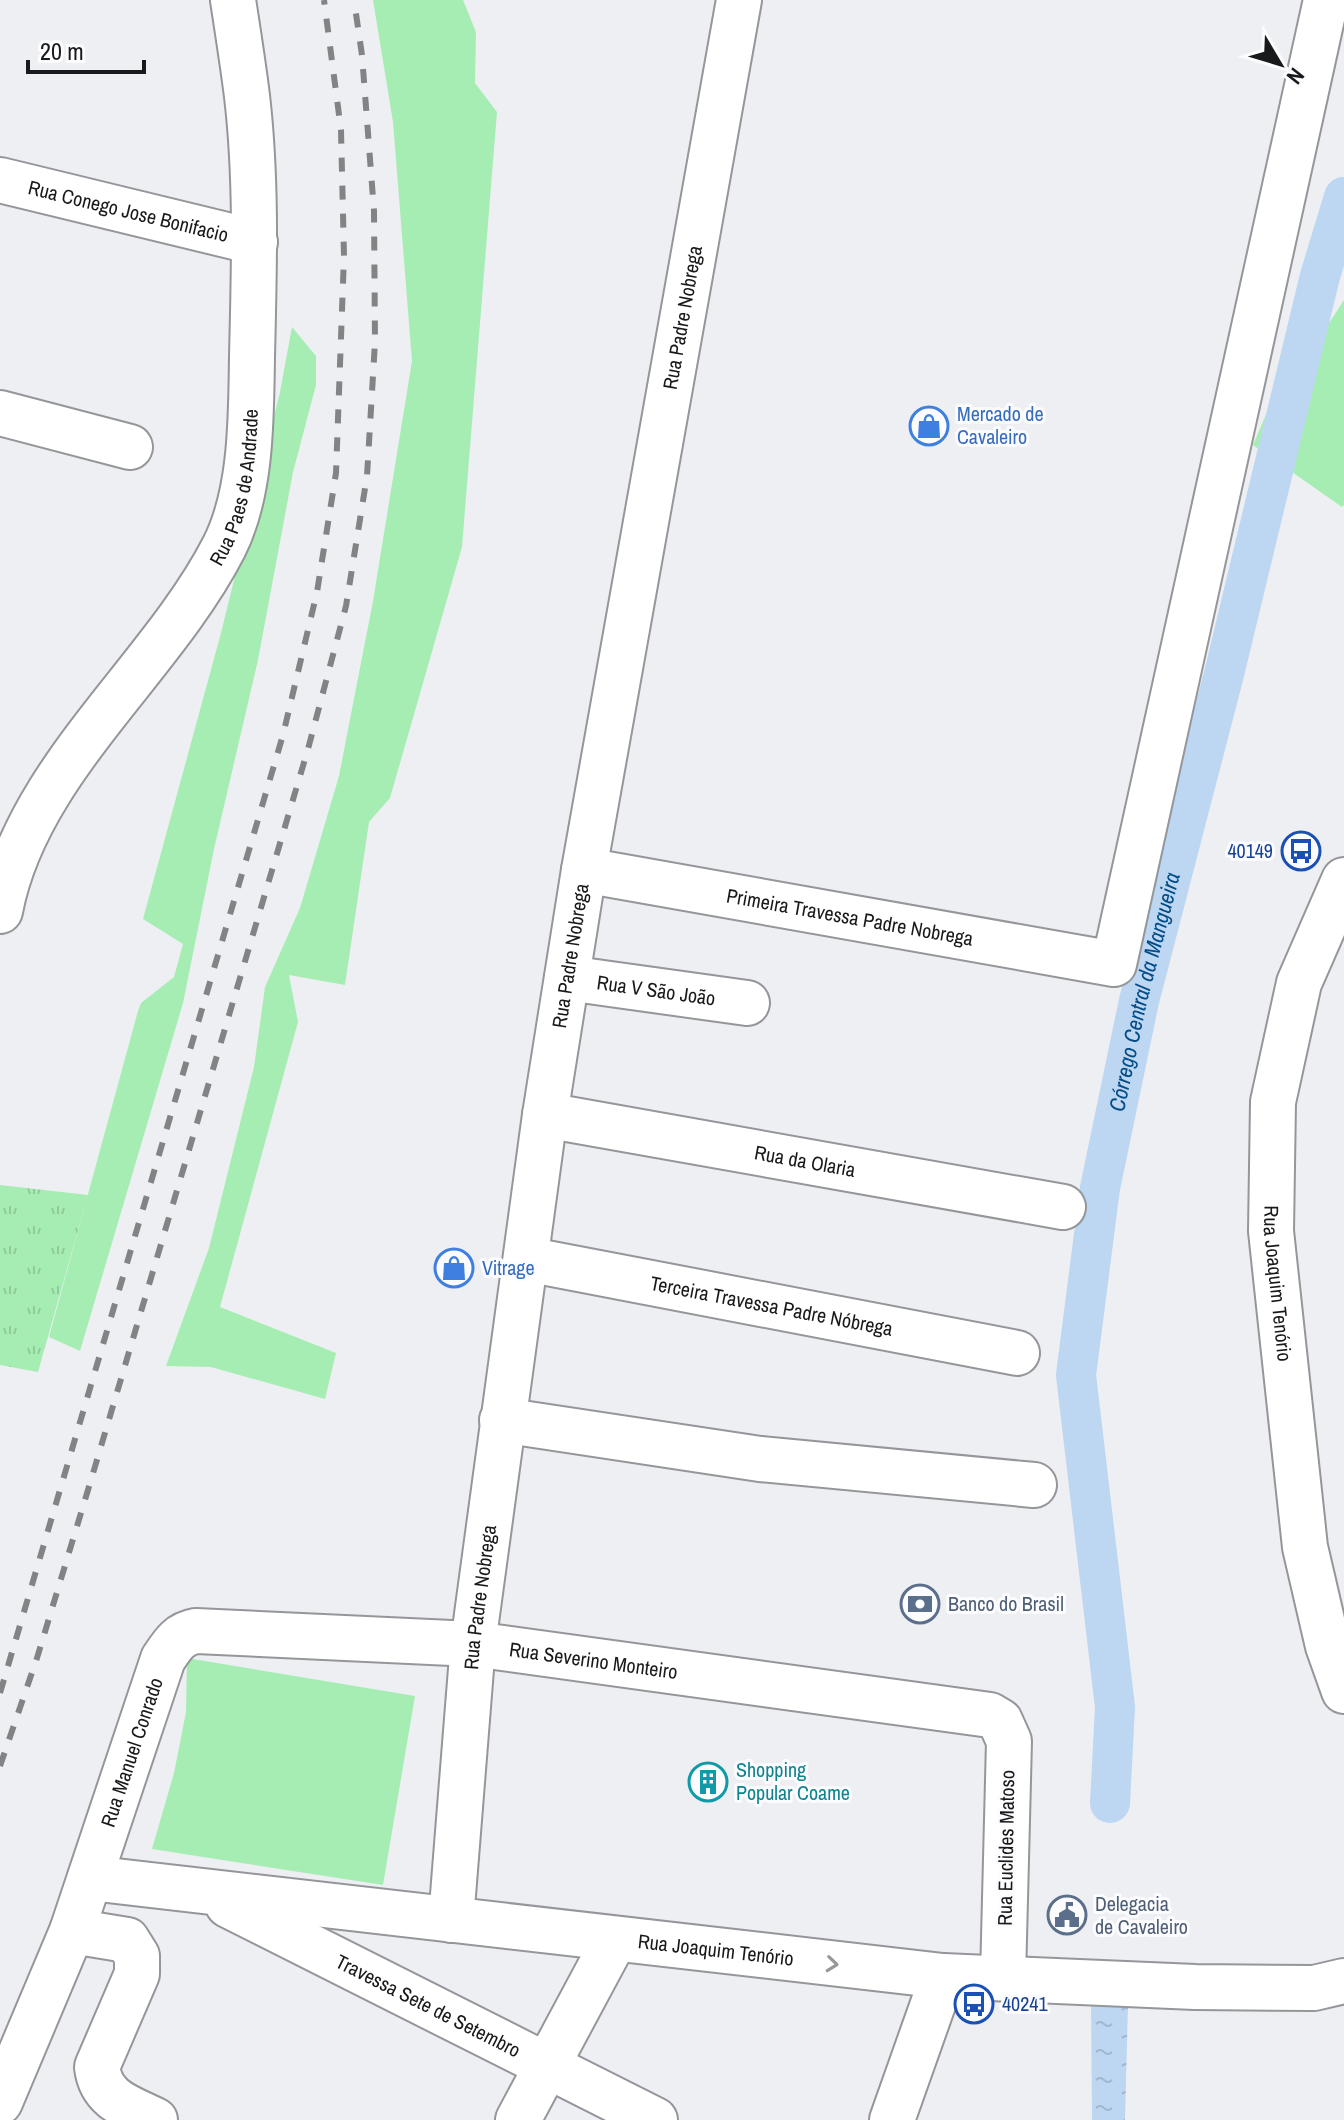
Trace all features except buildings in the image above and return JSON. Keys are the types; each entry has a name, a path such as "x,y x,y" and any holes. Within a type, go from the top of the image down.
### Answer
{"street":[{"name":"Rua Paes de Andrade","path":"0,911 20,844 103,716 180,618 225,545 241,494 248,456 255,242 247,98 233,0"},
{"name":"Rua Padre Nobrega","path":"451,1920 473,1644 545,1115 584,870 739,0"},
{"name":"Primeira Travessa Padre Nobrega","path":"584,870 1114,964 1326,0"},
{"name":"Rua Conego Jose Bonifacio","path":"0,180 255,242"},
{"path":"0,413 130,447"},
{"name":"Rua Joaquim Tenório","path":"1343,886 1299,983 1273,1102 1271,1231 1305,1547 1328,1646 1344,1691"},
{"name":"Rua V São João","path":"567,978 747,1003"},
{"name":"Rua da Olaria","path":"545,1115 1063,1207"},
{"name":"Terceira Travessa Padre Nóbrega","path":"526,1259 1017,1353"},
{"path":"502,1420 760,1459 1034,1485"},
{"name":"Rua Severino Monteiro","path":"184,1633 208,1630 473,1644 979,1713 1000,1721"},
{"name":"Rua Manuel Conrado","path":"0,2102 72,1931 163,1659 184,1633"},
{"name":"Rua Euclides Matoso","path":"1000,1721 1009,1741 1003,1978"},
{"name":"Rua Joaquim Tenório","path":"90,1878 943,1976 1195,1987 1314,1988 1344,1981"},
{"name":"Travessa Sete de Setembro","path":"201,1892 655,2120"},
{"path":"72,1931 127,1940 137,1956 137,1974 97,2067 99,2083 116,2101 155,2120"},
{"path":"518,2120 615,1939"},
{"path":"892,2120 943,1976"}],"green space":[{"path":"373,0 463,0 476,32 475,83 497,112 462,547 390,798 369,822 345,985 289,975 298,1022 220,1307 336,1353 325,1399 211,1367 166,1366 209,1248 254,1067 265,987 300,908 339,776 373,601 412,361 393,122"},
{"path":"1344,300 1342,507 1253,445 1285,370 1322,334"},
{"path":"292,327 316,356 316,385 293,472 258,660 214,849 183,1003 80,1351 49,1337 138,1011 141,1003 174,977 183,944 143,919 221,633 280,392"},
{"path":"0,1185 88,1195 38,1372 0,1365"},
{"path":"187,1658 415,1696 383,1885 152,1849 174,1773 186,1712"}],"water":[{"path":"1091,2004 1128,2004 1125,2120 1092,2120"}],"waterway":[{"name":"Córrego Central da Mangueira","path":"1110,1803 1115,1707 1076,1375 1100,1188 1139,1001 1224,674 1320,276 1344,197"}],"railway":[{"path":"0,1693 283,735 317,592 336,473 344,256 341,130 324,0"},
{"path":"0,1766 37,1658 91,1480 308,749 346,606 367,476 375,342 374,211 362,55 354,0"}],"place":[{"name":"Mercado de Cavaleiro","path":"929,426"},
{"name":"40149","path":"1301,851"},
{"name":"Vitrage","path":"454,1268"},
{"name":"Banco do Brasil","path":"920,1604"},
{"name":"Shopping Popular Coame","path":"708,1782"},
{"name":"Delegacia de Cavaleiro","path":"1067,1915"},
{"name":"40241","path":"974,2004"}]}
